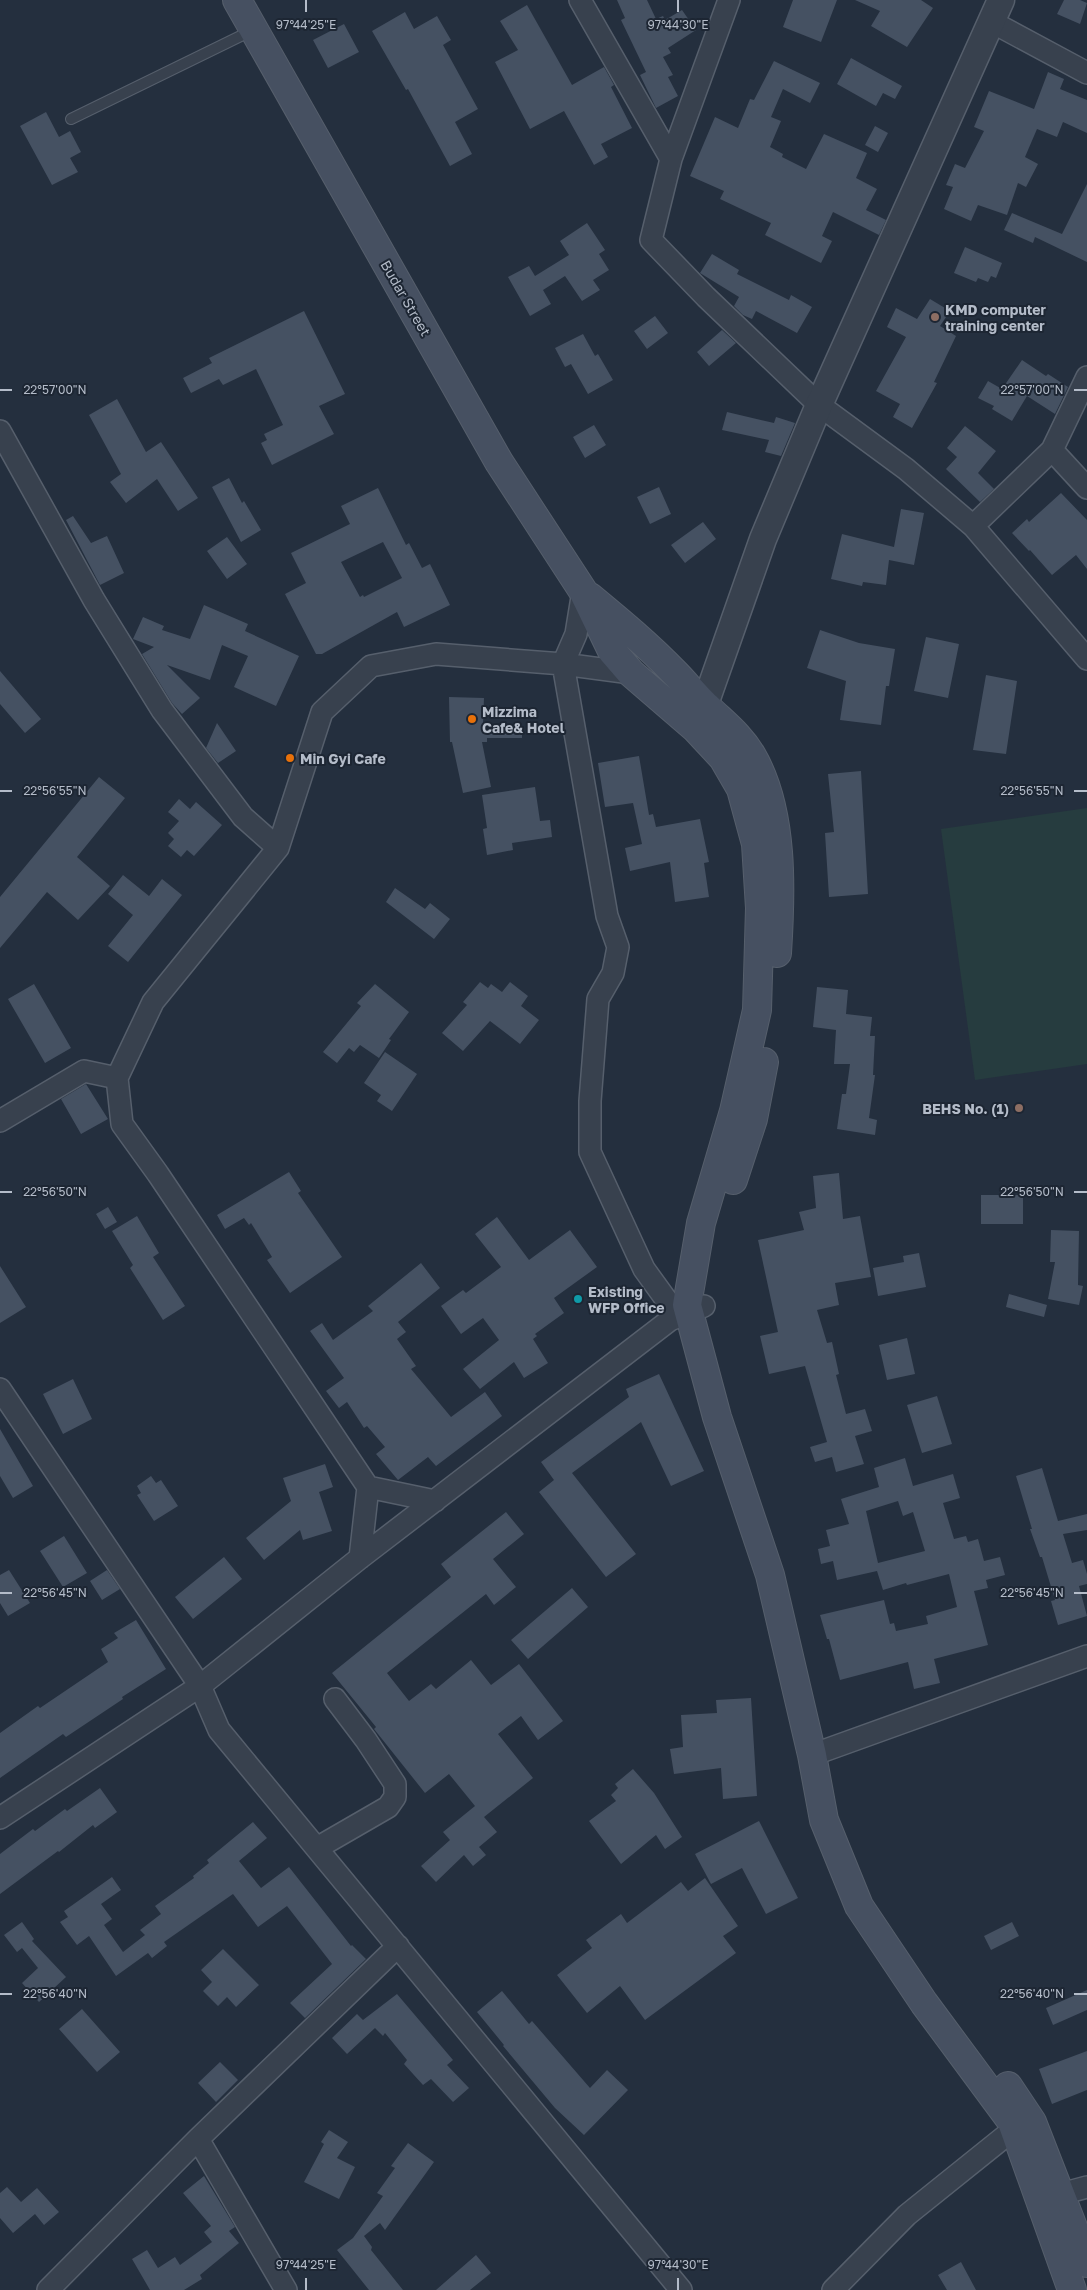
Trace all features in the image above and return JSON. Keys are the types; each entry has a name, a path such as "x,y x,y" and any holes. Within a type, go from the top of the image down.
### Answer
{"main road":[{"name":"Budar Street","path":"237,0 499,462 583,591"},
{"path":"583,591 612,651 631,673 701,717"},
{"path":"583,591 637,636 701,717 741,789 756,844 760,908 757,1010 734,1111 701,1223 687,1305 717,1417 770,1575 820,1752 824,1820 859,1906 924,2004 1012,2122 1023,2125 1074,2190 1087,2263"},
{"path":"1023,2125 1072,2290"}],"street":[{"path":"580,0 671,159"},
{"path":"729,0 671,159 651,240 706,297 820,405 906,469 973,526 1087,659"},
{"path":"701,717 763,539 820,405 996,11 1087,73"},
{"path":"973,526 1052,450 1087,377"},
{"path":"0,431 94,600 162,710 243,817 278,848"},
{"path":"1052,450 1087,488"},
{"path":"0,1818 200,1686 360,1558 670,1320 690,1311 644,1269 590,1152 590,1101 598,999 613,973 618,947 607,916 563,664 576,634 583,591"},
{"path":"360,1558 368,1487 122,1124 117,1078 153,1002 278,848 322,712 371,666 436,654 563,664 631,673"},
{"path":"0,1121 84,1071 117,1078"},
{"path":"0,1389 200,1686 219,1730 681,2290"},
{"path":"368,1487 435,1501"},
{"path":"820,1752 1087,1656"},
{"path":"317,1848 388,1807 395,1797 395,1784 366,1740 334,1699"},
{"path":"48,2290 198,2139 398,1946"},
{"path":"839,2288 907,2215 1023,2125"},
{"path":"198,2139 286,2290"}],"lane":[{"path":"72,119 254,30"}],"green space":[{"path":"1087,808 1087,1064 975,1080 941,829"}],"building":[{"path":"617,0 647,0 656,19 663,16 665,20 682,10 696,30 668,48 671,53 663,57 673,75 668,77 678,96 656,108 640,75 646,72 621,20 625,18"},
{"path":"793,0 837,0 821,42 783,27"},
{"path":"855,0 921,0 933,8 907,47 871,26 880,11"},
{"path":"1064,0 1080,0 1087,3 1080,24 1057,14"},
{"path":"527,5 572,85 604,67 614,85 611,87 632,128 601,144 608,157 594,165 564,111 530,129 495,62 518,50 500,21"},
{"path":"405,12 414,29 437,16 451,40 443,45 478,109 455,122 472,154 450,166 408,89 406,90 372,31"},
{"path":"344,24 359,52 328,68 313,40"},
{"path":"851,58 902,86 895,99 883,93 876,106 837,84"},
{"path":"774,61 820,83 810,103 783,89 771,117 781,121 770,147 783,154 782,157 806,169 824,134 867,153 856,178 877,189 866,210 886,220 879,235 833,212 822,236 832,241 821,263 765,235 771,223 720,199 724,191 690,176 715,117 738,128 750,99 754,100"},
{"path":"1048,72 1064,79 1060,89 1087,100 1087,133 1063,122 1057,137 1037,129 1025,157 1038,164 1026,187 1018,183 1007,215 978,205 971,221 944,209 953,187 946,185 955,164 965,168 984,131 974,127 989,91 1034,109"},
{"path":"46,112 59,137 70,131 81,152 70,158 78,172 52,185 20,126"},
{"path":"875,126 888,133 878,152 865,145"},
{"path":"1087,184 1087,262 1035,237 1033,243 1004,230 1012,213 1062,234"},
{"path":"587,223 605,250 599,254 609,270 593,280 600,290 582,301 565,276 543,290 551,304 530,316 508,277 529,266 535,276 569,255 560,241"},
{"path":"965,247 1002,263 996,278 991,276 988,282 978,278 976,282 954,273"},
{"path":"712,254 739,270 737,274 789,300 791,295 812,307 797,333 756,311 752,319 743,315 734,306 739,297 700,273"},
{"path":"930,299 950,311 940,326 956,336 934,382 937,383 912,428 893,417 900,404 876,391 906,337 887,327 896,308 917,319"},
{"path":"304,311 345,394 319,406 334,434 272,465 261,443 267,440 264,434 283,425 256,369 223,385 219,379 191,393 183,378 212,363 209,358"},
{"path":"655,316 668,333 647,349 634,331"},
{"path":"722,330 736,343 709,366 697,352"},
{"path":"583,334 595,356 598,354 613,380 588,394 571,364 565,367 555,348"},
{"path":"1022,360 1046,376 1048,374 1068,387 1055,414 1027,396 1012,421 992,409 994,406 978,398 988,381 1002,389"},
{"path":"117,399 146,452 161,442 198,498 178,511 157,479 126,503 110,482 121,474 89,415"},
{"path":"727,412 774,423 776,417 795,423 781,456 765,452 769,440 722,430"},
{"path":"594,425 606,445 585,458 573,437"},
{"path":"965,426 996,451 978,473 994,489 980,502 946,469 957,457 947,448"},
{"path":"229,478 242,503 244,501 261,530 241,542 212,487"},
{"path":"659,487 671,514 650,524 637,497"},
{"path":"378,488 406,545 409,543 422,568 430,564 450,605 404,627 397,612 322,654 316,654 285,594 306,583 291,553 350,524 341,506","holes":["383,542 402,578 364,597 363,595 360,597 341,562"]},
{"path":"1061,493 1087,520 1087,569 1076,555 1052,575 1012,533 1027,519 1029,522"},
{"path":"901,509 924,513 914,565 889,560 886,585 863,582 862,586 831,579 842,534 894,547"},
{"path":"73,516 91,543 107,536 124,573 100,585 66,520"},
{"path":"703,522 716,539 685,563 671,545"},
{"path":"227,537 247,564 227,579 207,551"},
{"path":"204,605 248,624 245,631 299,656 276,706 234,687 248,656 222,645 210,680 167,665 200,698 182,714 172,703 142,654 154,647 133,639 143,617 164,626 162,630 190,639"},
{"path":"820,630 859,643 895,649 889,686 886,686 881,725 840,720 846,681 807,668"},
{"path":"926,637 959,644 948,698 914,691"},
{"path":"0,671 41,719 25,733 0,704"},
{"path":"986,675 1017,681 1006,754 973,750"},
{"path":"449,697 484,698 483,724 522,725 522,738 487,738 487,742 482,742 491,787 463,793 452,742 450,742"},
{"path":"217,723 236,751 218,763 206,748"},
{"path":"639,756 649,815 653,814 656,827 700,819 709,862 704,863 709,897 675,902 670,862 630,871 625,848 642,844 633,803 605,807 598,763"},
{"path":"861,771 868,894 829,897 825,833 834,832 828,774"},
{"path":"99,777 125,798 77,857 110,886 78,920 47,892 0,948 0,897"},
{"path":"535,787 540,821 550,820 552,837 512,843 513,850 487,855 483,829 487,828 482,795"},
{"path":"179,799 190,809 196,802 222,825 194,856 187,850 181,857 168,846 174,839 168,833 179,821 168,812"},
{"path":"123,875 149,896 162,879 182,895 128,962 108,946 133,915 108,894"},
{"path":"395,888 425,909 430,903 450,919 434,939 386,902"},
{"path":"480,982 488,988 491,984 502,992 510,982 528,996 521,1006 539,1020 520,1044 490,1021 463,1051 442,1033 467,1005 463,1002"},
{"path":"34,984 71,1048 45,1063 8,999"},
{"path":"375,984 409,1012 389,1039 391,1040 379,1058 360,1045 354,1052 349,1048 337,1063 323,1052 361,1006 357,1003"},
{"path":"817,987 848,990 846,1014 872,1017 870,1036 875,1036 873,1075 875,1075 869,1118 877,1120 875,1135 837,1129 842,1094 846,1094 850,1064 834,1064 836,1030 813,1027"},
{"path":"385,1052 417,1074 392,1111 377,1101 381,1095 364,1083"},
{"path":"86,1084 108,1119 81,1134 61,1099"},
{"path":"289,1172 301,1191 298,1193 342,1257 290,1293 267,1260 272,1257 251,1223 249,1225 244,1218 225,1229 217,1215"},
{"path":"839,1173 843,1219 860,1216 871,1277 835,1283 839,1305 817,1310 827,1343 832,1342 839,1374 836,1375 846,1414 865,1409 872,1431 855,1436 864,1464 836,1472 832,1457 815,1462 810,1447 827,1442 805,1366 769,1374 760,1336 778,1332 758,1240 804,1230 799,1212 816,1208 813,1176"},
{"path":"981,1195 1023,1195 1023,1224 981,1224"},
{"path":"108,1207 117,1222 105,1229 96,1214"},
{"path":"137,1216 159,1253 153,1257 185,1306 163,1320 130,1268 133,1265 112,1231"},
{"path":"497,1217 529,1260 570,1230 597,1267 554,1298 564,1313 535,1334 537,1336 533,1339 548,1363 524,1378 514,1362 480,1389 463,1369 499,1340 483,1318 461,1334 441,1306 463,1290 466,1293 501,1267 475,1234"},
{"path":"1051,1230 1079,1231 1078,1285 1083,1286 1079,1305 1048,1299 1055,1262 1050,1262"},
{"path":"919,1253 926,1287 878,1296 873,1268 904,1262 903,1256"},
{"path":"421,1263 440,1288 398,1322 406,1332 397,1339 416,1366 411,1369 451,1417 485,1392 502,1416 436,1466 428,1457 398,1480 376,1454 385,1447 367,1426 364,1428 347,1402 339,1408 326,1391 344,1378 310,1331 322,1323 333,1340 373,1311 368,1306"},
{"path":"0,1266 26,1307 0,1323"},
{"path":"1009,1294 1047,1305 1044,1317 1006,1307"},
{"path":"907,1338 915,1374 887,1380 879,1345"},
{"path":"659,1374 704,1471 671,1486 641,1422 572,1473 636,1554 606,1577 539,1492 554,1480 541,1462 629,1397 626,1389"},
{"path":"73,1379 92,1419 63,1434 43,1394"},
{"path":"937,1396 952,1444 922,1453 907,1405"},
{"path":"0,1429 33,1486 13,1498 0,1476"},
{"path":"905,1458 913,1486 953,1474 960,1498 943,1503 954,1539 966,1536 968,1542 978,1539 984,1561 1000,1557 1005,1575 986,1580 988,1588 974,1591 988,1645 934,1659 940,1683 914,1689 908,1662 840,1680 829,1639 827,1639 820,1615 884,1600 890,1624 894,1623 896,1631 928,1624 926,1616 957,1607 949,1574 883,1590 877,1571 837,1580 833,1561 821,1564 818,1549 830,1546 826,1530 849,1524 841,1499 879,1487 874,1468","holes":["898,1501 903,1516 913,1512 925,1551 878,1563 866,1511"]},
{"path":"325,1464 333,1487 319,1492 332,1531 303,1540 300,1530 264,1560 246,1538 291,1501 283,1478"},
{"path":"1042,1468 1058,1521 1087,1514 1087,1530 1063,1534 1072,1563 1083,1560 1087,1574 1087,1584 1079,1586 1087,1616 1058,1625 1051,1601 1055,1600 1042,1557 1040,1557 1030,1529 1032,1529 1016,1476"},
{"path":"151,1476 156,1483 161,1480 178,1506 154,1521 137,1495 141,1493 137,1486"},
{"path":"506,1512 524,1534 493,1559 516,1587 494,1605 486,1594 387,1673 409,1701 431,1684 436,1689 471,1660 491,1685 519,1664 563,1721 538,1740 521,1716 498,1734 533,1778 484,1817 497,1832 479,1847 486,1855 473,1866 464,1855 436,1882 421,1866 450,1840 443,1832 475,1806 449,1774 425,1793 374,1729 376,1727 332,1673 451,1577 441,1564"},
{"path":"64,1536 87,1573 63,1587 40,1551"},
{"path":"224,1557 242,1579 193,1619 175,1597"},
{"path":"9,1570 30,1603 8,1616 0,1603 0,1575"},
{"path":"107,1570 120,1589 102,1600 90,1581"},
{"path":"572,1588 588,1607 528,1659 511,1640"},
{"path":"136,1620 166,1669 122,1697 123,1699 66,1737 63,1734 0,1778 0,1733 38,1706 40,1708 108,1662 101,1649 118,1638 114,1633"},
{"path":"751,1698 757,1796 723,1799 721,1768 674,1774 670,1749 683,1747 681,1715 717,1713 716,1700"},
{"path":"633,1769 654,1793 682,1837 665,1849 656,1835 621,1864 589,1821 616,1801 611,1795 618,1788 615,1784"},
{"path":"100,1788 117,1812 95,1828 93,1825 0,1894 0,1854 33,1829 35,1831 65,1809 67,1811"},
{"path":"759,1821 798,1898 766,1914 742,1868 711,1884 695,1854"},
{"path":"253,1822 267,1838 239,1861 261,1888 289,1867 351,1946 366,1959 305,2018 290,2003 332,1964 287,1906 258,1927 233,1894 164,1942 167,1946 152,1958 148,1953 116,1976 89,1936 77,1945 60,1922 68,1917 64,1911 112,1877 121,1890 101,1904 112,1919 104,1925 123,1952 145,1935 140,1930 161,1914 155,1906 194,1878 193,1876 209,1863 207,1860"},
{"path":"705,1878 738,1926 723,1936 736,1953 645,2020 620,1986 587,2013 557,1975 592,1948 586,1940 621,1914 627,1923 681,1882 688,1891"},
{"path":"22,1922 34,1939 32,1941 66,1977 39,2002 22,1983 38,1968 22,1948 17,1952 4,1935"},
{"path":"1012,1922 1019,1936 991,1950 984,1936"},
{"path":"223,1949 259,1985 236,2007 227,1997 218,2006 203,1991 212,1982 201,1970"},
{"path":"1087,1990 1087,2010 1053,2025 1046,2008"},
{"path":"502,1991 529,2024 532,2021 590,2088 607,2070 628,2090 584,2135 555,2108 477,2012"},
{"path":"397,1994 453,2060 447,2065 469,2088 453,2102 431,2079 423,2085 404,2064 407,2060 385,2033 383,2036 375,2028 347,2054 332,2038 357,2014 363,2020"},
{"path":"82,2009 120,2052 97,2072 59,2029"},
{"path":"1087,2051 1087,2090 1052,2104 1039,2069"},
{"path":"220,2062 238,2080 216,2102 198,2083"},
{"path":"329,2130 348,2142 337,2158 355,2167 339,2199 304,2182 324,2144 321,2142"},
{"path":"408,2143 434,2162 385,2230 380,2223 364,2236 372,2247 371,2250 403,2290 369,2290 337,2250 353,2238 383,2196 377,2193 395,2168 391,2166"},
{"path":"204,2176 235,2227 229,2231 239,2243 200,2275 202,2279 184,2290 150,2290 132,2259 147,2250 158,2268 175,2257 180,2265 212,2242 204,2232 211,2226 183,2193"},
{"path":"7,2187 21,2202 37,2188 59,2212 44,2225 35,2214 13,2233 0,2218 0,2193"},
{"path":"476,2255 491,2273 470,2290 436,2290"},
{"path":"961,2262 976,2290 947,2290 938,2275"}],"place":[{"name":"KMD computer training center","path":"935,317"},
{"name":"Mizzima Cafe& Hotel","path":"472,719"},
{"name":"Min Gyi Cafe","path":"290,758"},
{"name":"BEHS No. (1)","path":"1019,1108"},
{"name":"Existing WFP Office","path":"578,1299"}]}
